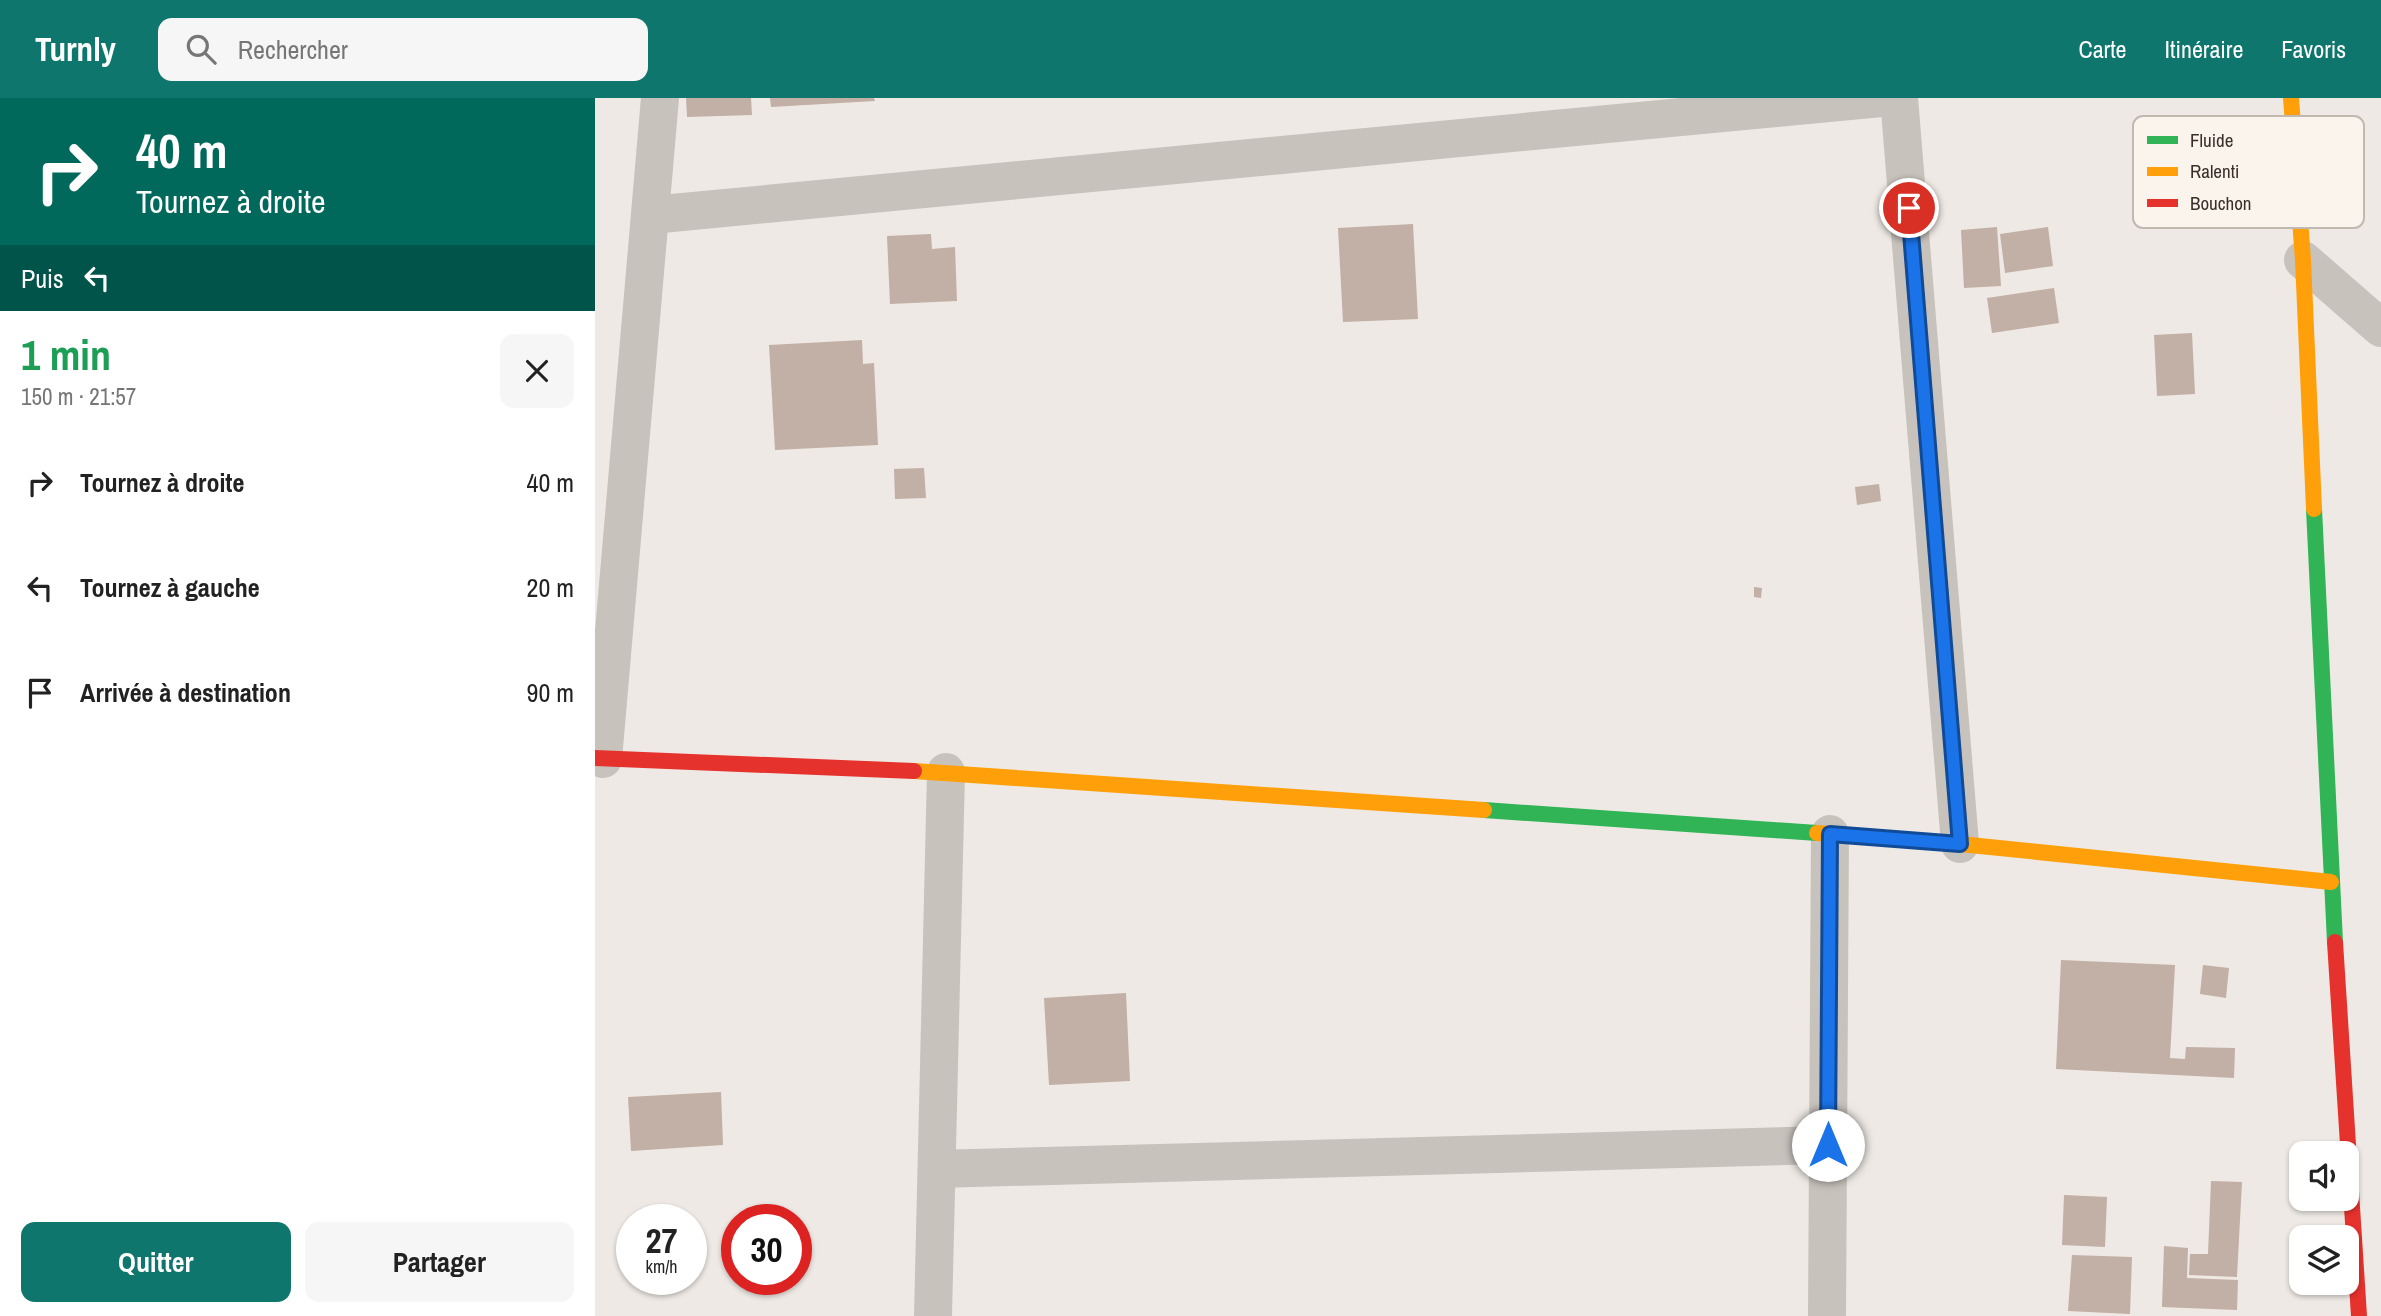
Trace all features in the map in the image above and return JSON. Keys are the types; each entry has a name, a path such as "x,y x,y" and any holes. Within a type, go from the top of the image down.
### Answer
{"street":[{"path":"660,98 599,759 946,772 1830,834 1960,844 2331,882"},
{"path":"651,215 1881,98"},
{"path":"1899,98 1960,844"},
{"path":"2291,98 2292,116"},
{"path":"2301,228 2331,882 2359,1316"},
{"path":"2303,260 2381,328"},
{"path":"933,1316 946,772"},
{"path":"1827,1316 1830,834"},
{"path":"937,1169 1828,1145"}],"building":[{"path":"686,98 751,98 752,115 687,117"},
{"path":"770,98 874,98 875,101 771,107"},
{"path":"1413,224 1418,319 1343,322 1338,228"},
{"path":"1997,227 2001,286 1964,288 1961,230"},
{"path":"2048,227 2053,266 2005,273 2000,234"},
{"path":"931,234 932,249 955,247 957,301 890,304 887,236"},
{"path":"2054,288 2059,323 1992,333 1987,298"},
{"path":"2192,333 2195,394 2157,396 2154,335"},
{"path":"862,340 863,364 874,363 878,445 775,450 769,345"},
{"path":"924,468 926,498 895,499 894,469"},
{"path":"1879,484 1881,501 1857,505 1855,487"},
{"path":"1754,587 1762,588 1761,598 1754,597"},
{"path":"2061,960 2175,965 2170,1058 2185,1059 2186,1047 2235,1048 2234,1078 2056,1069"},
{"path":"2203,965 2229,968 2226,998 2200,994"},
{"path":"1126,993 1130,1081 1049,1085 1044,998"},
{"path":"721,1092 723,1145 631,1151 628,1097"},
{"path":"2211,1181 2242,1182 2237,1277 2189,1275 2190,1254 2208,1254"},
{"path":"2064,1195 2107,1197 2105,1247 2062,1245"},
{"path":"2164,1246 2188,1248 2187,1278 2238,1280 2237,1310 2162,1307"},
{"path":"2072,1255 2132,1257 2130,1314 2068,1311"}],"traffic: fast":[{"path":"2314,509 2335,942"},
{"path":"1484,810 1817,833"}],"traffic: slow":[{"path":"2291,98 2292,116"},
{"path":"2301,228 2314,509"},
{"path":"914,771 1484,810"},
{"path":"1817,833 1960,844 2331,882"}],"traffic: jam":[{"path":"595,758 914,771"},
{"path":"2335,942 2359,1316"}],"route":[{"path":"1828,1145 1830,834 1960,844 1909,208"}]}
